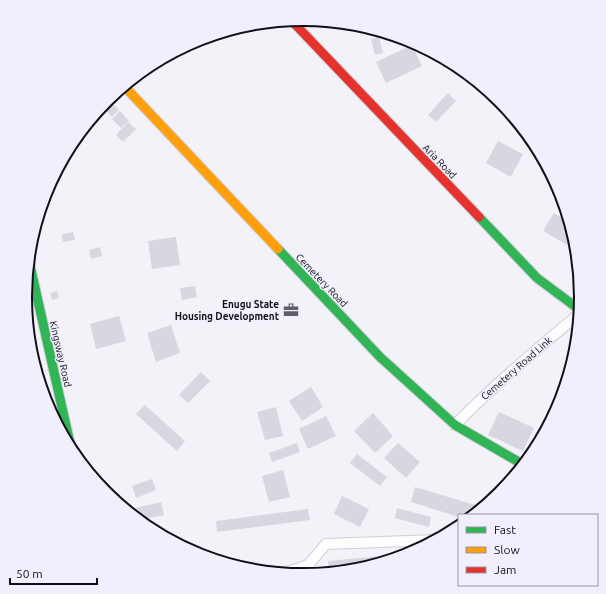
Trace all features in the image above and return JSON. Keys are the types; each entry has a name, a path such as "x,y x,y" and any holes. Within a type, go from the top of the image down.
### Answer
{"street":[{"name":"Aria Road","path":"297,26 537,278 574,305"},
{"name":"Cemetery Road","path":"128,90 380,357 455,425 518,462"},
{"name":"Kingsway Road","path":"33,279 67,430"},
{"name":"Cemetery Road Link","path":"455,425 485,395 573,319"},
{"path":"300,568 308,565 326,544 422,541"}],"building":[{"path":"379,37 383,53 375,55 371,39"},
{"path":"407,47 415,50 422,66 386,83 376,62"},
{"path":"448,93 456,101 436,122 428,115"},
{"path":"113,104 119,110 112,117 106,110"},
{"path":"120,111 129,121 121,128 112,119"},
{"path":"128,122 136,129 123,142 116,135"},
{"path":"498,141 523,154 511,177 486,163"},
{"path":"554,213 562,218 569,246 543,231"},
{"path":"73,232 75,240 63,242 62,234"},
{"path":"176,237 180,265 152,269 148,241"},
{"path":"100,247 102,256 91,259 89,250"},
{"path":"195,286 197,297 182,300 180,288"},
{"path":"57,291 59,298 52,300 50,293"},
{"path":"119,316 126,341 96,349 90,324"},
{"path":"171,325 180,353 156,362 147,333"},
{"path":"201,372 210,381 188,403 179,395"},
{"path":"311,387 323,407 302,421 289,401"},
{"path":"145,405 185,441 177,451 136,414"},
{"path":"276,407 283,436 265,440 257,412"},
{"path":"499,412 534,428 523,451 488,435"},
{"path":"373,413 393,436 375,453 354,431"},
{"path":"326,416 336,436 308,449 299,429"},
{"path":"297,443 300,452 272,462 269,453"},
{"path":"398,443 420,462 406,478 384,458"},
{"path":"357,454 387,477 380,486 350,463"},
{"path":"283,470 290,497 269,502 262,476"},
{"path":"152,479 156,490 136,498 132,486"},
{"path":"415,487 475,505 465,514 458,514 458,517 411,502"},
{"path":"342,496 369,509 360,527 334,514"},
{"path":"161,502 164,515 147,518 133,508"},
{"path":"397,508 431,517 429,527 395,518"},
{"path":"308,509 310,520 217,532 216,521"},
{"path":"381,556 338,566 329,567 328,561"}],"traffic: fast":[{"path":"479,217 537,278 574,305"},
{"path":"278,249 380,357 455,425 518,462"},
{"path":"33,279 67,430"}],"traffic: slow":[{"path":"128,90 278,249"}],"traffic: jam":[{"path":"297,26 479,217"}],"place":[{"name":"Enugu State Housing Development","path":"291,310"}]}
